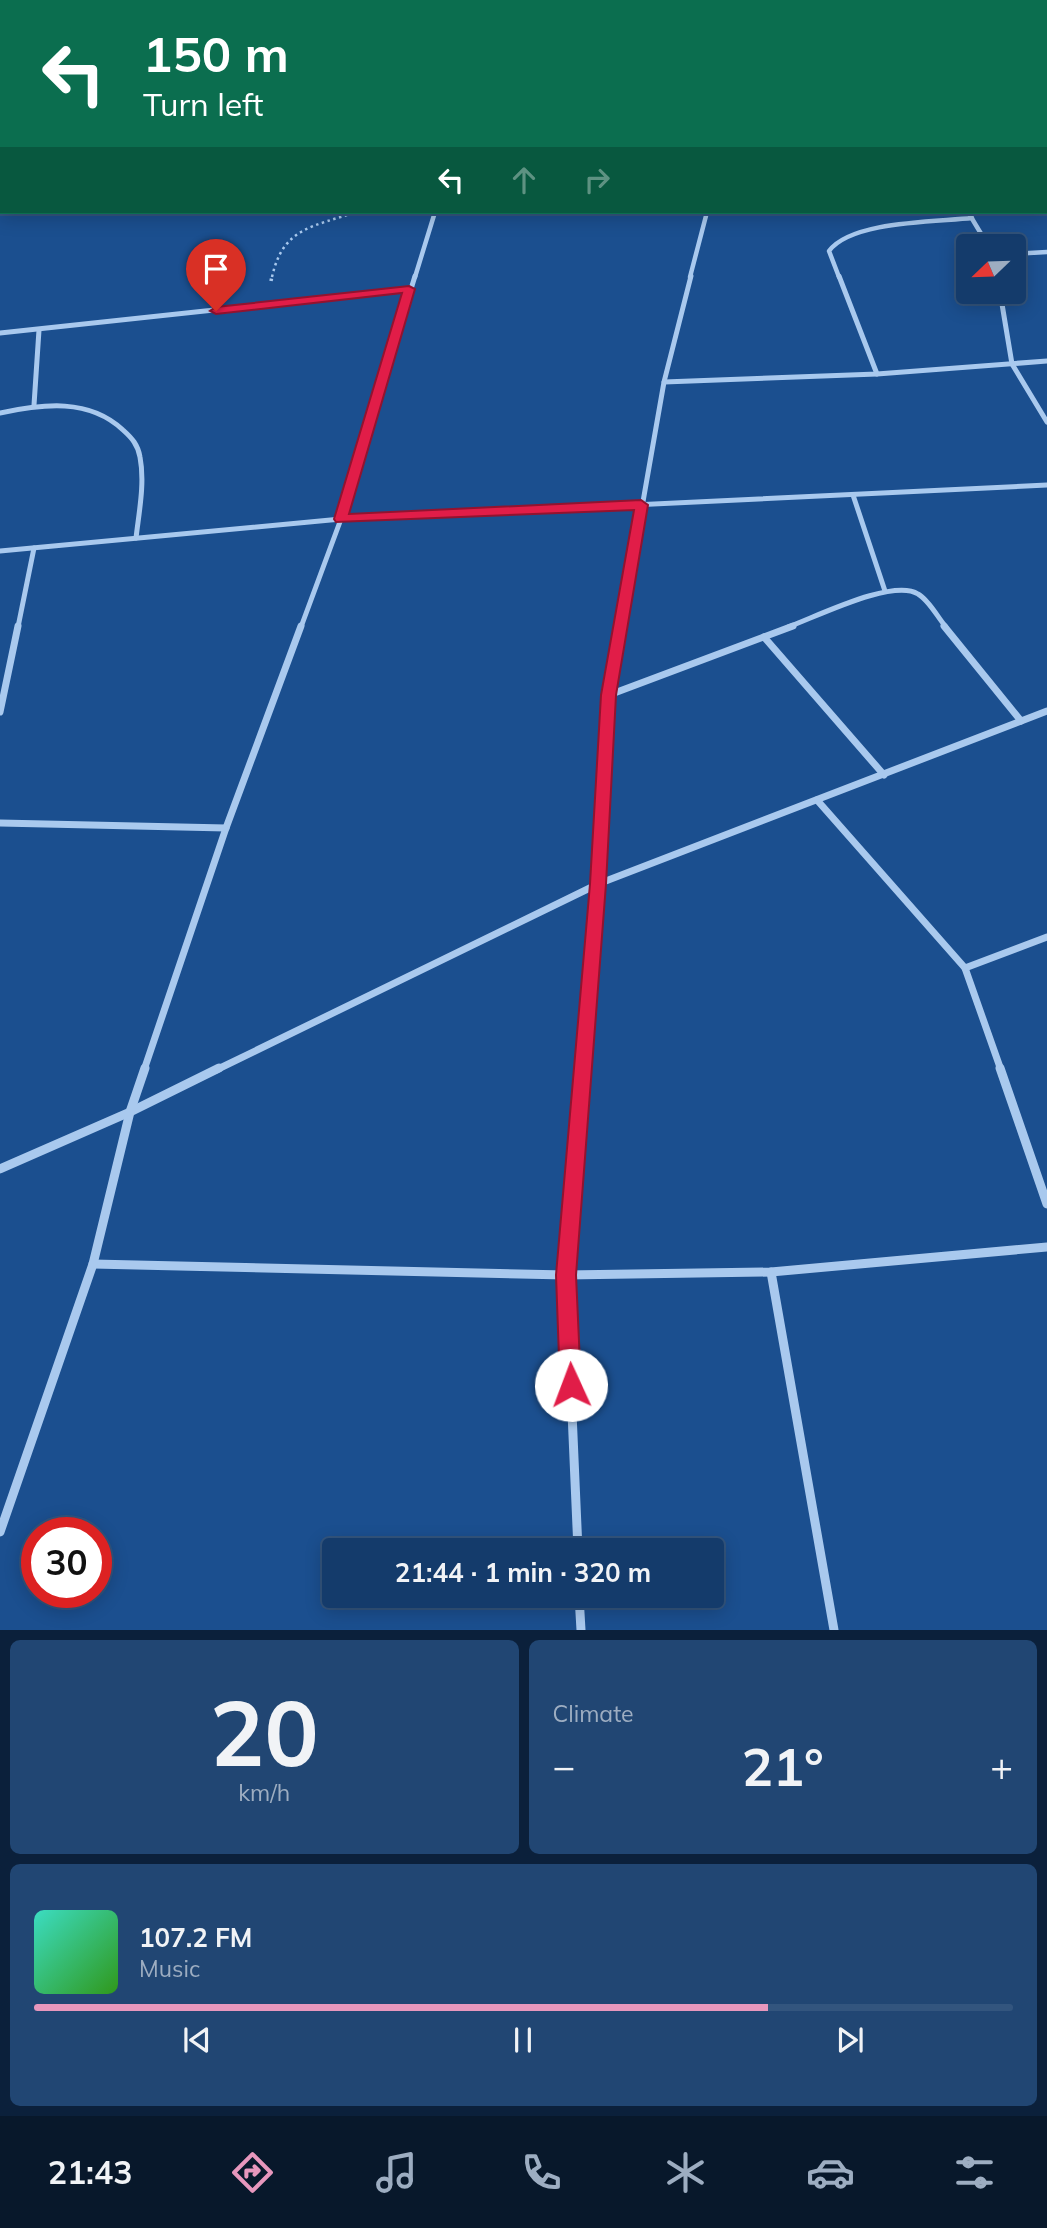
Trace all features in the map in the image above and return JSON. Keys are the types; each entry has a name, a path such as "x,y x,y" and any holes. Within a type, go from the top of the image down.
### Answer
{"street":[{"path":"0,1532 93,1264 130,1112 226,828 341,519 409,289 434,214"},
{"path":"577,1538 566,1275 598,884 609,695 664,382 706,214"},
{"path":"877,374 829,251 837,240 859,230 970,215 981,234"},
{"path":"1026,253 1047,252"},
{"path":"0,333 409,289"},
{"path":"1002,304 1013,364 1047,422"},
{"path":"34,405 39,330"},
{"path":"664,382 877,374 1047,362"},
{"path":"0,413 34,405 89,408 115,420 138,446 142,482 136,538"},
{"path":"0,551 341,519 1047,485"},
{"path":"853,495 886,590"},
{"path":"0,712 34,548"},
{"path":"609,695 886,590 904,589 919,594 1021,721"},
{"path":"764,637 884,775"},
{"path":"0,1169 130,1112 598,884 1047,711"},
{"path":"817,800 965,968 1047,1203"},
{"path":"0,823 226,828"},
{"path":"965,968 1047,937"},
{"path":"93,1264 566,1275 771,1272 1047,1247"},
{"path":"771,1272 834,1629"},
{"path":"580,1608 581,1629"}],"path":[{"path":"267,306 277,254 284,241 298,232 350,214"}],"route":[{"path":"216,311 409,289 341,519 641,505 609,695 598,884 566,1275 571,1385"}]}
